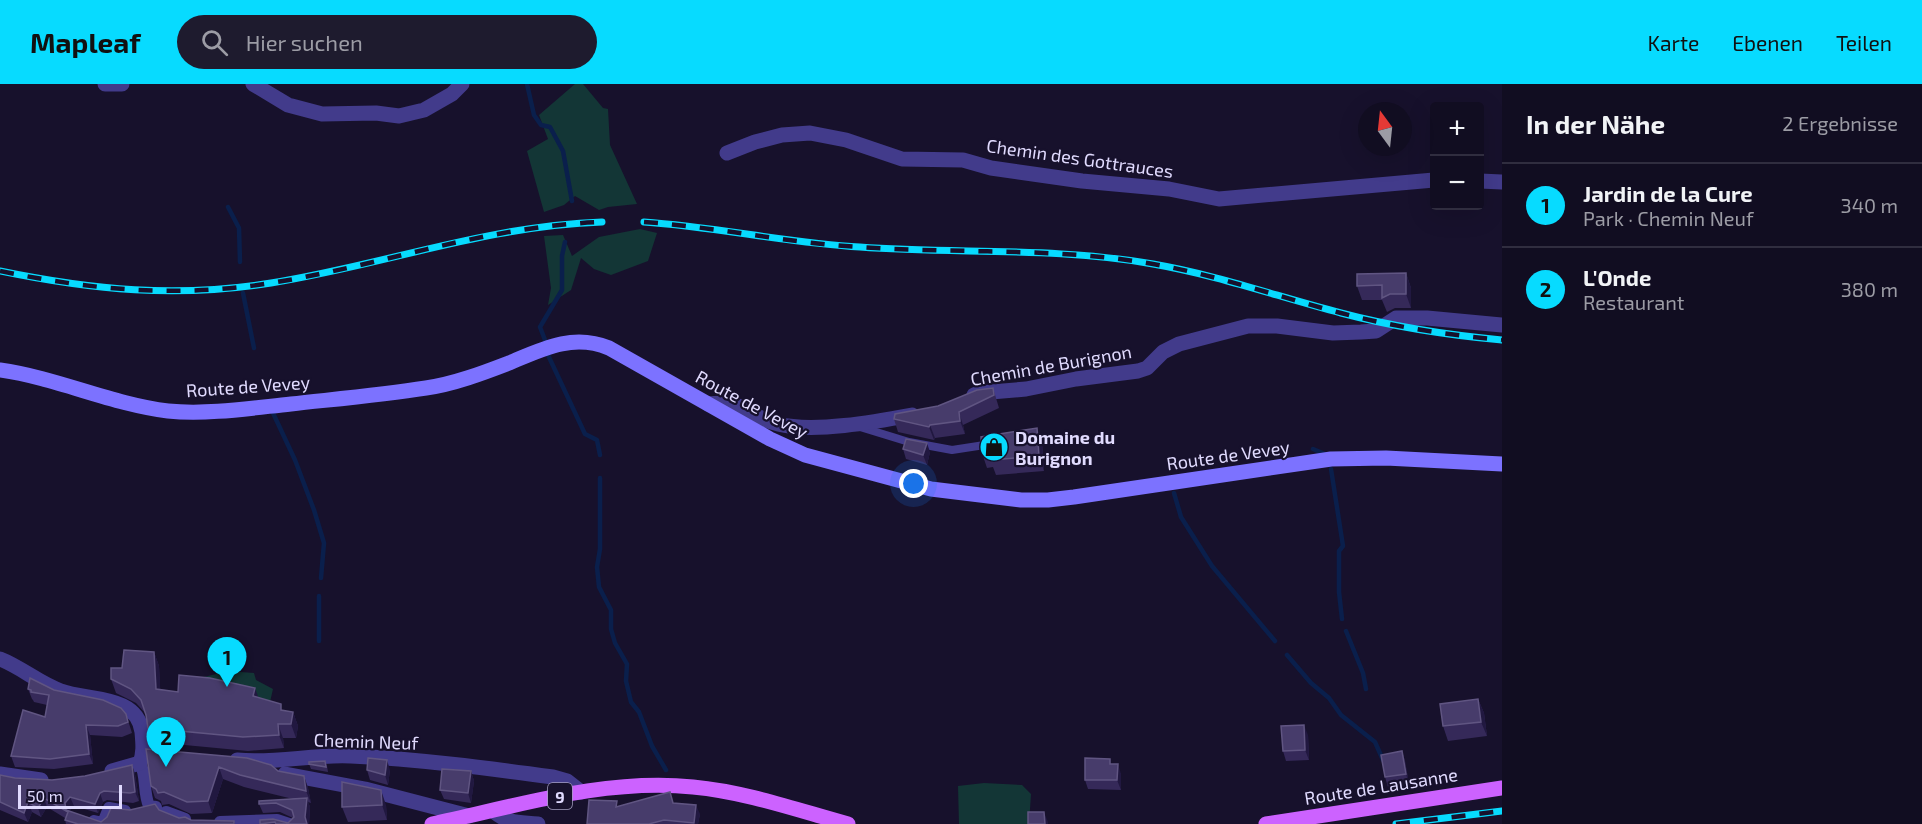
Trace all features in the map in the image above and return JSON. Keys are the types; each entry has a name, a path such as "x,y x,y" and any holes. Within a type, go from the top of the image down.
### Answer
{"main road":[{"name":"Route de Vevey","path":"0,370 151,408 187,411 227,410 429,388 470,377 549,346 576,341 593,343 609,348 770,439 805,455 931,489 1011,499 1048,500 1074,497 1331,459 1396,458 1502,464"},
{"name":"9","path":"432,824 581,792 637,785 690,786 743,795 848,824"},
{"name":"Route de Lausanne","path":"1266,824 1502,788"}],"street":[{"path":"105,84 122,84"},
{"path":"253,84 288,105 322,114 376,113 399,116 424,110 452,94 462,84"},
{"name":"Chemin des Gottrauces","path":"727,153 782,135 810,133 846,140 902,159 963,160 991,168 1082,181 1169,189 1219,199 1430,180"},
{"path":"1484,181 1502,182"},
{"name":"Chemin de Burignon","path":"960,402 979,393 1026,389 1076,379 1138,371 1147,368 1163,352 1179,345 1248,326 1278,326 1333,333 1361,332 1376,331 1396,318 1427,318 1502,325"},
{"path":"708,404 725,402 741,405 775,424 801,428 879,421 931,412"},
{"path":"0,659 63,692 113,701 140,720 144,792 162,809 185,819"},
{"path":"96,774 162,752"},
{"name":"Chemin Neuf","path":"219,758 248,761 335,756 400,759 553,777 567,781 581,792"},
{"path":"0,774 34,780 51,780"},
{"path":"285,774 365,789 469,816"},
{"path":"86,818 103,824 109,808 134,811 162,809"},
{"path":"493,811 502,820 508,822 538,824"},
{"path":"204,822 273,820 289,824"}],"lane":[{"path":"849,424 909,442 952,450 1004,442"}],"green space":[{"path":"575,84 583,84 603,108 608,109 610,145 637,204 599,210 575,196 564,205 544,212 527,151 548,139 539,115"},
{"path":"640,229 657,233 648,261 611,275 594,269 581,258 571,290 548,305 551,288 544,236 563,235 572,256 599,237"},
{"path":"228,671 254,673 256,680 273,689 270,702 188,681"},
{"path":"984,783 1022,785 1031,794 1029,824 959,824 958,786"}],"building":[{"path":"1406,273 1406,294 1390,294 1382,298 1382,285 1357,286 1357,274"},
{"path":"993,388 994,395 959,412 960,421 929,427 894,419 895,414 938,406 977,390"},
{"path":"1037,428 1039,456 991,460 990,452 982,453 981,437"},
{"path":"906,439 927,443 923,455 903,449"},
{"path":"124,650 154,652 156,689 178,692 179,675 210,678 255,688 253,696 281,704 281,710 293,712 291,724 278,724 279,735 243,737 148,728 141,700 131,689 111,679 111,668 122,668"},
{"path":"30,678 54,690 103,700 121,708 128,722 118,726 86,725 89,754 50,759 11,756 23,710 45,717 49,695 31,692 28,689"},
{"path":"1478,699 1481,722 1443,726 1440,704"},
{"path":"1304,725 1305,750 1283,751 1281,726"},
{"path":"146,749 247,758 271,765 278,771 304,776 306,791 240,775 219,767 208,801 187,802 164,792 158,793 151,786"},
{"path":"1402,751 1406,774 1385,777 1381,755"},
{"path":"368,758 387,760 385,775 367,770"},
{"path":"1085,758 1110,759 1110,764 1118,764 1117,780 1085,780"},
{"path":"325,761 326,767 309,764 309,762"},
{"path":"132,765 135,792 104,791 100,793 95,804 70,797 65,803 66,810 101,822 107,817 111,808 130,810 155,804 159,810 179,818 234,821 234,824 78,824 65,820 68,812 44,798 38,808 28,802 24,813 0,802 0,775 52,780 85,776"},
{"path":"442,769 471,771 468,793 440,790"},
{"path":"342,782 381,790 382,805 342,807"},
{"path":"670,792 673,803 696,805 694,823 664,820 649,824 587,824 589,800 617,801 616,807"},
{"path":"307,798 305,817 307,824 276,824 275,822 260,824 260,820 273,819 288,823 294,817 292,810 276,803 259,804 259,801"},
{"path":"1028,812 1044,812 1045,824 1028,824"}],"waterway":[{"path":"527,84 534,115 541,125 550,127 563,151 572,201"},
{"path":"228,207 239,228 240,262"},
{"path":"545,340 540,327 562,290 562,256 565,242"},
{"path":"243,293 254,348"},
{"path":"548,355 585,434 597,440 600,455"},
{"path":"273,413 295,460 324,543 321,578"},
{"path":"1313,449 1325,454"},
{"path":"1331,469 1343,546 1339,551 1339,592 1342,619"},
{"path":"600,478 600,549 597,567 599,587 611,610 611,629 615,643 627,664 626,681 631,702 639,712 652,746 666,770"},
{"path":"1174,493 1181,517 1212,566 1275,641"},
{"path":"319,596 319,641"},
{"path":"1346,631 1363,673 1366,689"},
{"path":"1287,655 1311,683 1329,698 1341,715 1375,742 1383,760"}],"railway":[{"path":"0,271 68,283 135,290 236,288 313,275 476,238 559,225 602,222"},
{"path":"644,222 833,245 1044,253 1117,259 1201,274 1381,322 1441,333 1502,340"},
{"path":"1396,824 1502,811"}],"place":[{"name":"Domaine du Burignon","path":"994,447"},
{"name":"Jardin de la Cure","path":"227,687"},
{"name":"L'Onde","path":"166,767"}]}
